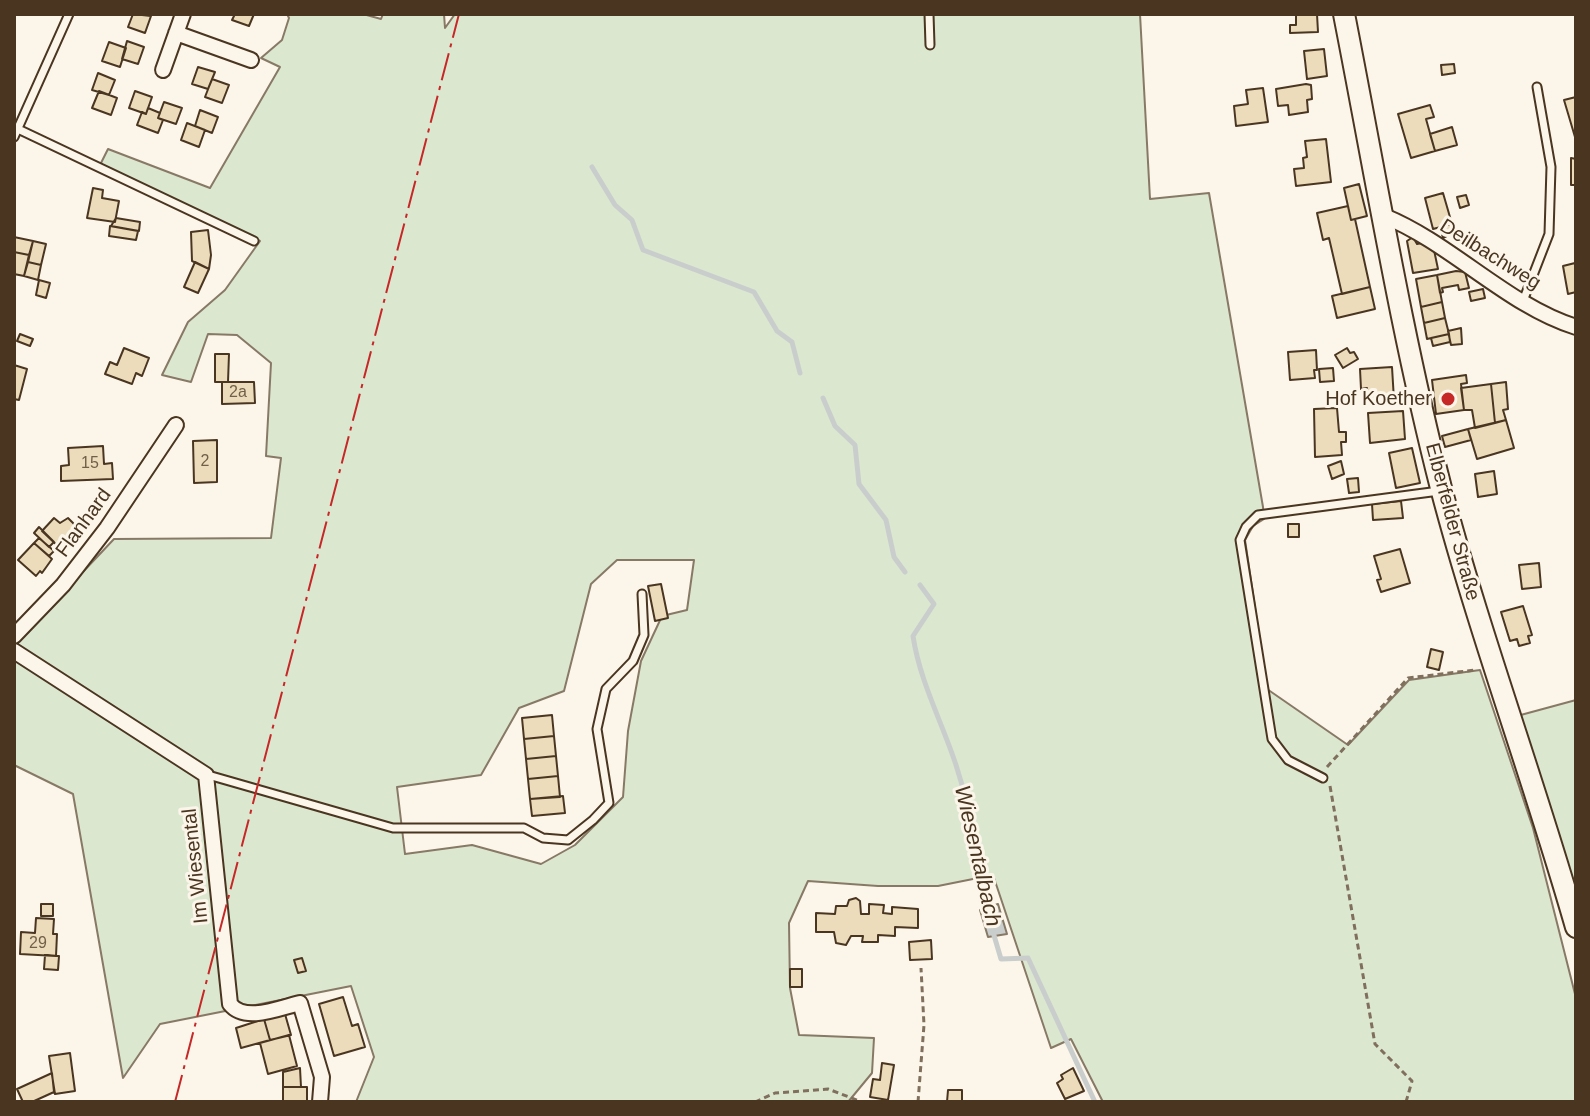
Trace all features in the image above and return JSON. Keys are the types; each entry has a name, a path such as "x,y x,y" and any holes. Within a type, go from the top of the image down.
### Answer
{"main road":[{"name":"Elberfelder Straße","path":"1344,14 1421,406 1442,491 1487,646 1576,927"}],"street":[{"path":"163,70 183,14"},
{"path":"176,33 251,60"},
{"name":"Deilbachweg","path":"1384,216 1405,225 1523,301 1569,325"},
{"name":"Flanhard","path":"14,636 63,585 107,528 176,425"},
{"path":"14,651 206,775"},
{"name":"Im Wiesental","path":"206,775 230,1004 235,1011 250,1014 300,1003 322,1077 320,1102"}],"lane":[{"path":"14,137 69,14"},
{"path":"929,14 930,45"},
{"path":"1523,301 1549,234 1551,167 1537,87"},
{"path":"18,129 254,241"},
{"path":"1569,325 1576,314"},
{"path":"1326,780 1288,760 1272,739 1240,540 1246,527 1258,515 1442,491"},
{"path":"206,775 393,828 524,828 543,838 568,840 609,803 597,729 606,689 633,661 644,635 642,594"}],"path":[{"path":"1326,766 1408,678 1479,669"},
{"path":"1326,780 1375,1044 1412,1081 1406,1102"},
{"path":"918,1102 924,1025 921,968"},
{"path":"755,1102 775,1093 828,1089 862,1102"}],"green space":[{"path":"287,14 363,14 381,19 383,14 444,14 445,28 455,14 1140,14 1150,199 1209,193 1263,507 1264,519 1253,526 1245,540 1267,689 1348,745 1409,680 1480,670 1533,828 1576,998 1576,1102 1103,1102 1071,1039 1051,1048 993,875 938,886 808,881 789,923 790,988 799,1035 874,1038 872,1073 848,1102 356,1102 374,1057 351,986 160,1024 123,1078 73,794 14,765 14,645 114,539 271,538 281,458 266,456 271,363 237,335 208,334 191,382 162,375 188,322 225,290 260,241 100,165 108,149 210,188 280,67 261,58 282,40 289,18","holes":["617,560 694,560 687,610 662,616 641,661 628,731 623,797 575,845 541,864 472,845 405,854 397,787 481,775 519,708 564,691 591,584"]},
{"path":"1576,700 1576,906 1517,716"}],"shaded area":[{"path":"998,904 1007,934 988,937 980,910"}],"building":[{"path":"133,14 151,16 145,33 128,27"},
{"path":"235,14 254,14 249,26 232,20"},
{"path":"1296,14 1317,14 1318,32 1290,33 1290,25 1296,25"},
{"path":"127,41 144,47 138,64 122,59"},
{"path":"109,42 126,48 120,67 102,61"},
{"path":"1324,49 1327,76 1307,79 1304,51"},
{"path":"1454,64 1455,73 1442,75 1441,65"},
{"path":"198,67 215,72 208,89 192,84"},
{"path":"98,73 115,80 109,95 92,90"},
{"path":"212,79 229,85 222,103 205,97"},
{"path":"1311,85 1312,99 1307,100 1308,112 1289,115 1288,105 1278,106 1276,89"},
{"path":"1263,88 1268,122 1236,126 1234,106 1248,104 1246,90"},
{"path":"99,91 117,98 111,115 92,108"},
{"path":"135,91 152,97 146,114 129,108"},
{"path":"1576,97 1576,137 1575,137 1564,100"},
{"path":"164,102 182,108 176,124 158,118"},
{"path":"1430,105 1434,117 1426,119 1435,151 1411,158 1398,114"},
{"path":"148,108 160,113 158,118 163,120 158,133 137,125 142,112 146,114"},
{"path":"200,110 218,117 212,133 195,126"},
{"path":"187,123 205,130 199,147 181,140"},
{"path":"1452,127 1457,145 1435,151 1430,134"},
{"path":"1326,139 1331,182 1296,186 1294,169 1304,168 1303,158 1307,157 1305,141"},
{"path":"1571,158 1576,159 1576,185 1571,185"},
{"path":"1359,184 1367,216 1351,220 1344,188"},
{"path":"93,188 103,190 102,198 119,201 115,222 87,218"},
{"path":"1443,193 1452,224 1433,229 1425,198"},
{"path":"1466,195 1469,205 1460,208 1457,197"},
{"path":"1348,206 1351,220 1355,219 1370,287 1342,294 1329,238 1323,240 1317,213"},
{"path":"116,218 140,222 139,231 111,226"},
{"path":"1452,224 1454,232 1443,238 1440,227"},
{"path":"110,226 138,231 136,240 109,236"},
{"path":"208,230 209,269 192,261 191,232"},
{"path":"14,237 33,241 29,255 14,252"},
{"path":"1413,237 1417,244 1422,243 1434,250 1438,269 1413,273 1407,241"},
{"path":"33,241 46,244 41,265 28,262"},
{"path":"14,252 29,255 24,276 14,274"},
{"path":"28,262 41,265 38,280 24,276"},
{"path":"195,262 209,269 198,293 184,287"},
{"path":"1575,263 1576,292 1568,294 1563,266"},
{"path":"1465,272 1469,288 1459,290 1458,285 1442,288 1443,292 1440,293 1437,275"},
{"path":"1437,275 1442,302 1421,307 1416,279"},
{"path":"39,280 50,283 46,298 36,295"},
{"path":"1370,287 1375,309 1337,318 1332,296"},
{"path":"1483,289 1485,298 1471,301 1469,292"},
{"path":"1442,302 1445,318 1424,323 1421,307"},
{"path":"1445,318 1449,334 1427,339 1424,323"},
{"path":"1461,328 1462,344 1451,345 1448,331"},
{"path":"20,334 33,339 30,346 17,341"},
{"path":"1449,334 1450,342 1433,346 1431,338"},
{"path":"124,348 149,358 142,376 136,373 132,384 105,374 110,362 117,365"},
{"path":"1347,348 1358,359 1343,368 1335,355"},
{"path":"1316,350 1315,378 1290,380 1288,352"},
{"path":"215,354 229,354 228,382 215,382"},
{"path":"14,365 27,369 19,400 14,399"},
{"path":"1392,367 1394,400 1368,401 1367,388 1361,389 1360,369"},
{"path":"1333,368 1334,381 1320,382 1319,369"},
{"name":"Hof Koether","path":"1466,375 1467,383 1461,384 1464,410 1436,414 1432,380"},
{"path":"222,382 254,382 255,403 222,404"},
{"path":"1506,382 1508,409 1503,410 1506,420 1495,423 1491,384"},
{"path":"1491,384 1495,423 1475,428 1472,410 1464,410 1461,388"},
{"path":"1337,408 1339,432 1346,432 1346,442 1341,442 1342,455 1315,457 1314,409"},
{"path":"1403,411 1405,439 1370,443 1368,413"},
{"path":"1506,420 1514,448 1477,459 1468,429"},
{"path":"1468,429 1471,440 1445,447 1442,436"},
{"path":"217,440 217,482 194,483 193,441"},
{"path":"103,446 104,464 112,463 113,479 61,481 61,466 69,465 68,448"},
{"path":"1412,448 1420,483 1396,488 1389,453"},
{"path":"1341,461 1344,474 1332,479 1328,466"},
{"path":"1494,471 1497,494 1478,497 1475,474"},
{"path":"1358,478 1359,492 1349,493 1347,479"},
{"path":"1401,501 1403,518 1373,520 1372,504"},
{"path":"54,518 60,523 68,518 78,528 72,534 75,538 63,551 42,531"},
{"path":"1288,524 1299,524 1299,537 1288,537"},
{"path":"39,527 54,542 49,547 34,533"},
{"path":"39,538 54,551 49,556 34,543"},
{"path":"34,543 52,559 36,576 18,560"},
{"path":"1400,549 1410,583 1381,592 1377,580 1381,579 1374,556"},
{"path":"1539,563 1541,587 1522,589 1519,565"},
{"path":"661,584 668,618 655,621 648,586"},
{"path":"1523,606 1532,635 1528,636 1530,643 1519,646 1517,639 1510,641 1501,612"},
{"path":"1431,649 1443,652 1439,670 1427,667"},
{"path":"552,715 554,736 524,739 522,718"},
{"path":"554,736 556,756 526,759 524,739"},
{"path":"556,756 558,776 528,779 526,759"},
{"path":"558,776 560,797 530,799 528,779"},
{"path":"563,796 565,813 532,816 530,799"},
{"path":"856,898 860,901 861,914 869,914 869,904 884,905 883,913 892,914 892,907 918,909 918,928 895,927 895,936 878,935 878,942 862,942 863,936 851,936 846,945 836,943 834,932 816,932 816,913 835,914 836,906 847,906 849,900"},
{"path":"41,904 53,904 53,916 41,916"},
{"path":"36,918 54,919 56,956 20,954 21,932 35,933"},
{"path":"931,940 932,959 910,960 909,942"},
{"path":"45,955 59,956 58,970 44,969"},
{"path":"302,958 306,971 298,973 294,960"},
{"path":"790,969 802,969 802,987 790,987"},
{"path":"343,997 352,1026 358,1024 365,1047 334,1056 319,1004"},
{"path":"285,1014 291,1035 270,1040 264,1019"},
{"path":"264,1019 270,1040 241,1048 236,1028"},
{"path":"289,1035 297,1066 268,1074 260,1043"},
{"path":"70,1053 75,1091 55,1094 49,1056"},
{"path":"882,1063 894,1065 888,1100 870,1097 873,1079 880,1080"},
{"path":"300,1068 301,1087 283,1087 283,1072"},
{"path":"1073,1068 1084,1091 1065,1099 1057,1083 1063,1079 1061,1075"},
{"path":"52,1073 54,1092 32,1102 23,1102 17,1089"},
{"path":"283,1087 307,1087 307,1102 283,1102"},
{"path":"948,1090 962,1090 962,1102 947,1102"}],"waterway":[{"name":"Wiesentalbach","path":"592,167 615,205 632,220 643,250 754,292 777,331 792,342 800,373"},
{"name":"Wiesentalbach","path":"823,398 835,426 855,445 859,484 886,520 894,557 905,572"},
{"name":"Wiesentalbach","path":"920,585 934,604 913,636 916,653 956,765 979,855 988,910"},
{"name":"Wiesentalbach","path":"993,932 1001,959 1028,958 1095,1102"}],"power":[{"path":"175,1102 459,14"}],"place":[{"name":"Hof Koether","path":"1448,399"}]}
